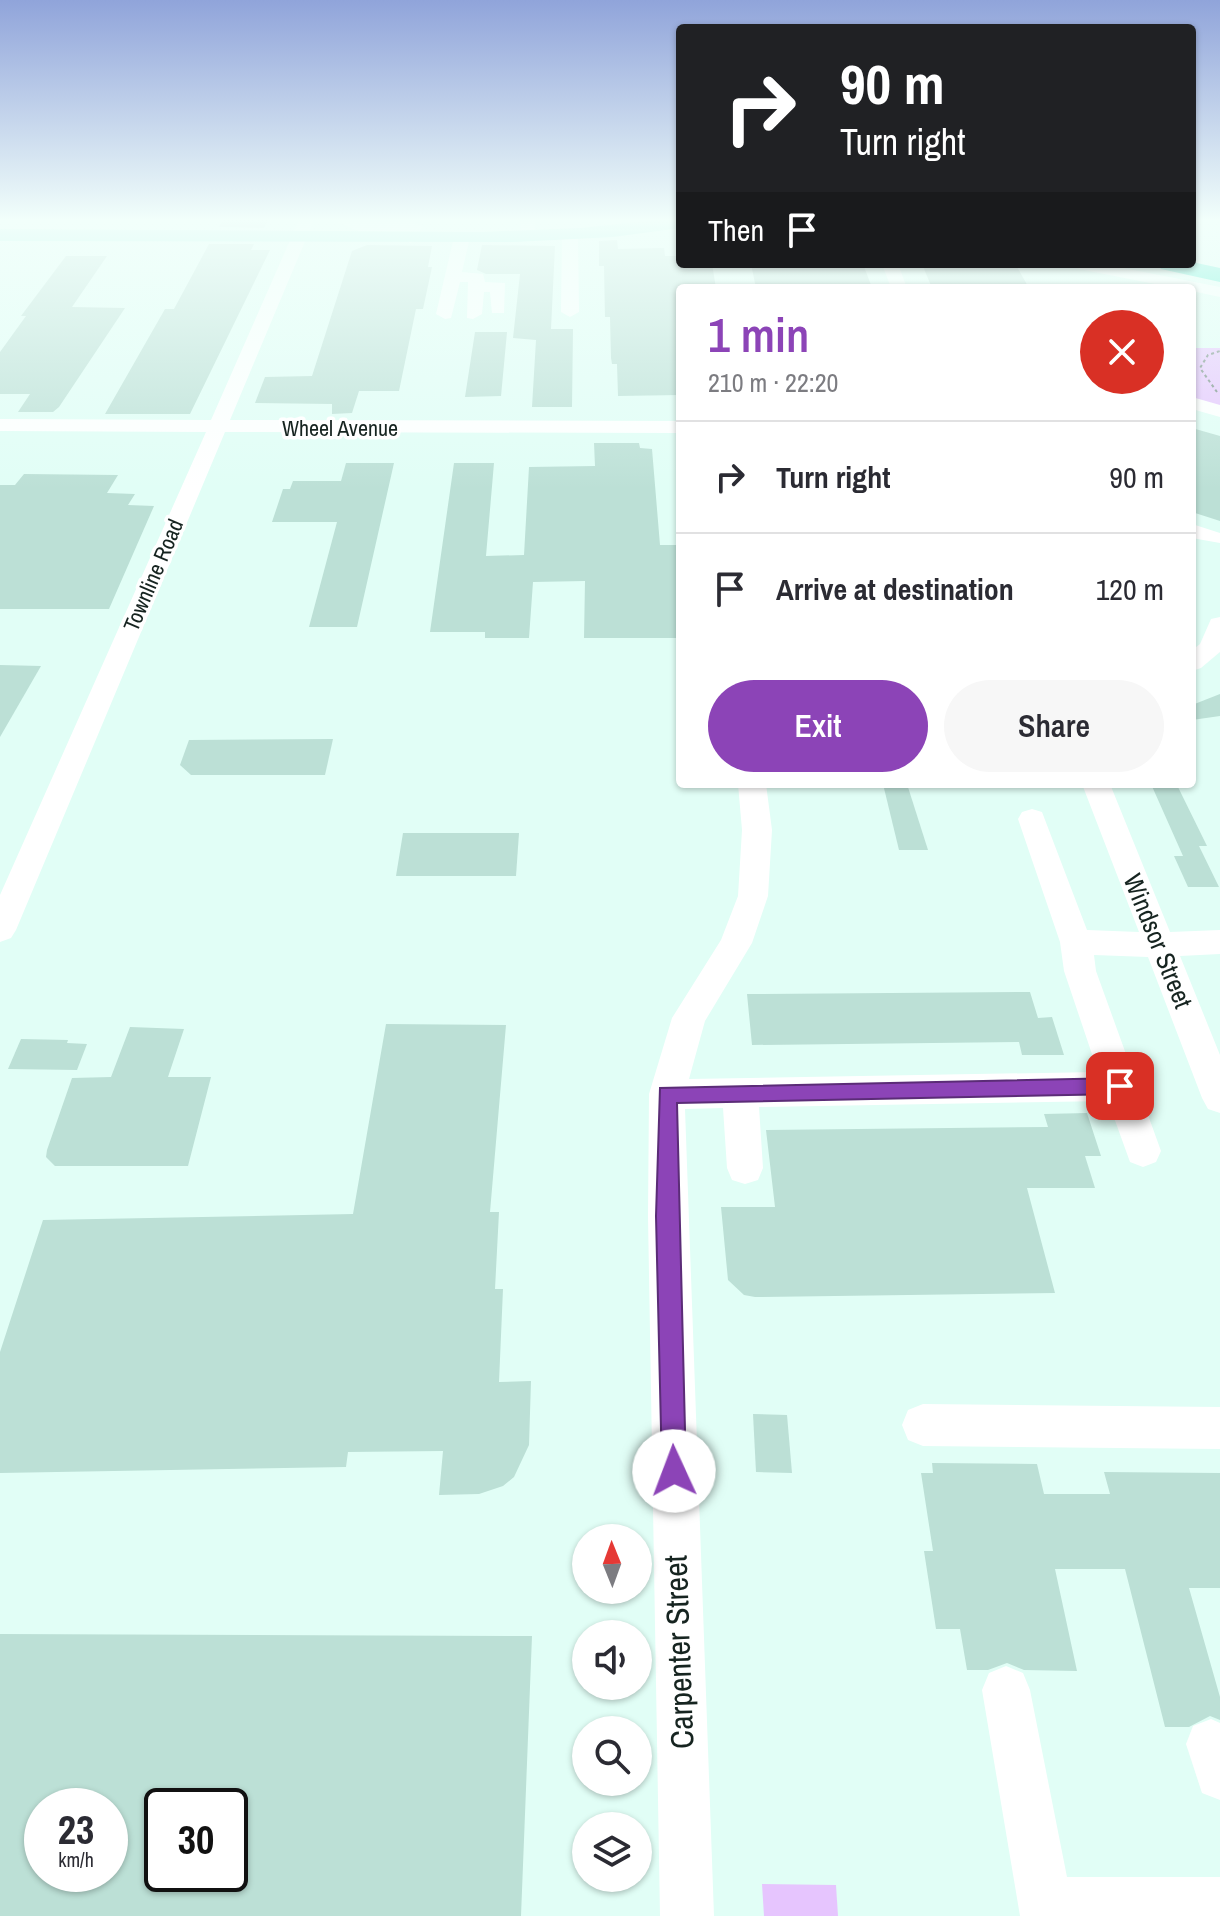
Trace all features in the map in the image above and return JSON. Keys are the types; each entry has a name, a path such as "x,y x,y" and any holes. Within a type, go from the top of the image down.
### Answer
{"street":[{"name":"Townline Road","path":"0,930 268,309"},
{"path":"445,314 446,309"},
{"path":"473,314 474,309"},
{"path":"1196,404 1220,411"},
{"name":"Wheel Avenue","path":"0,425 676,427"},
{"path":"1196,532 1214,538 1196,539"},
{"path":"1196,660 1211,647 1220,624"},
{"name":"Carpenter Street","path":"687,1916 667,1216 667,1094 689,1018 736,943 753,896 757,830 752,788"},
{"name":"Windsor Street","path":"1098,788 1220,1098"},
{"path":"1032,819 1076,942 1080,971 1143,1151"},
{"path":"1076,942 1159,945 1220,942"},
{"path":"667,1094 1120,1086"},
{"path":"740,1093 745,1168"},
{"path":"923,1425 1220,1428"},
{"path":"1006,1690 1046,1910 1220,1904"}],"path":[{"path":"1220,351 1208,355 1200,368 1220,398"}],"shaded area":[{"path":"1196,348 1220,348 1220,414 1196,408"},
{"path":"762,1884 836,1885 838,1916 764,1916"}],"building":[{"path":"26,309 124,309 53,412 18,412 30,394 0,394 0,352 26,316 21,316"},
{"path":"165,309 241,309 190,414 105,414"},
{"path":"333,309 416,309 399,391 359,391 352,413 332,414 332,404 255,403 265,377 312,376"},
{"path":"516,309 552,309 551,329 573,329 572,407 532,407 536,340 513,338"},
{"path":"605,309 676,309 676,395 618,396 617,364 612,364 611,358 610,317 605,317"},
{"path":"475,332 507,332 501,396 465,397"},
{"path":"1196,429 1220,436 1220,521 1196,513"},
{"path":"594,443 639,443 640,448 652,449 660,545 676,545 676,638 584,638 585,581 533,582 529,638 485,638 485,632 430,632 454,463 494,463 486,556 524,555 529,467 595,466"},
{"path":"346,463 394,463 357,627 309,627 337,522 272,522 283,489 290,489 293,481 341,481"},
{"path":"24,474 118,475 107,493 135,494 128,505 154,506 109,609 0,609 0,485 15,485"},
{"path":"0,665 41,666 0,737"},
{"path":"1220,694 1220,716 1196,719 1196,703"},
{"path":"333,739 325,775 191,775 180,765 189,740"},
{"path":"884,788 908,788 928,850 899,850"},
{"path":"1153,788 1178,788 1207,846 1199,846 1219,887 1188,887 1174,856 1183,856"},
{"path":"403,833 519,833 516,876 396,876"},
{"path":"1030,992 1038,1018 1052,1017 1064,1055 1022,1055 1019,1042 752,1045 747,994"},
{"path":"386,1024 506,1025 490,1212 499,1212 495,1289 503,1289 499,1382 531,1381 529,1445 514,1477 503,1486 479,1494 439,1495 443,1451 348,1452 346,1467 0,1473 0,1352 43,1220 353,1214"},
{"path":"130,1027 184,1029 168,1077 211,1077 188,1166 55,1166 46,1157 47,1150 72,1078 111,1077"},
{"path":"21,1039 68,1040 67,1043 87,1044 77,1070 8,1069"},
{"path":"1087,1113 1101,1156 1085,1156 1095,1188 1027,1188 1055,1293 755,1297 744,1295 728,1280 721,1207 775,1207 766,1130 1048,1127 1044,1114"},
{"path":"753,1414 787,1415 792,1473 756,1472"},
{"path":"932,1463 1037,1464 1044,1494 1110,1494 1104,1472 1220,1473 1220,1588 1189,1588 1220,1697 1220,1720 1210,1716 1189,1727 1165,1727 1125,1569 1055,1569 1077,1671 1024,1670 1007,1663 988,1670 967,1670 960,1629 936,1629 924,1551 933,1551 921,1473 933,1473"},
{"path":"0,1634 532,1636 521,1916 0,1916"}],"route":[{"path":"674,1471 667,1094 1120,1086"}]}
